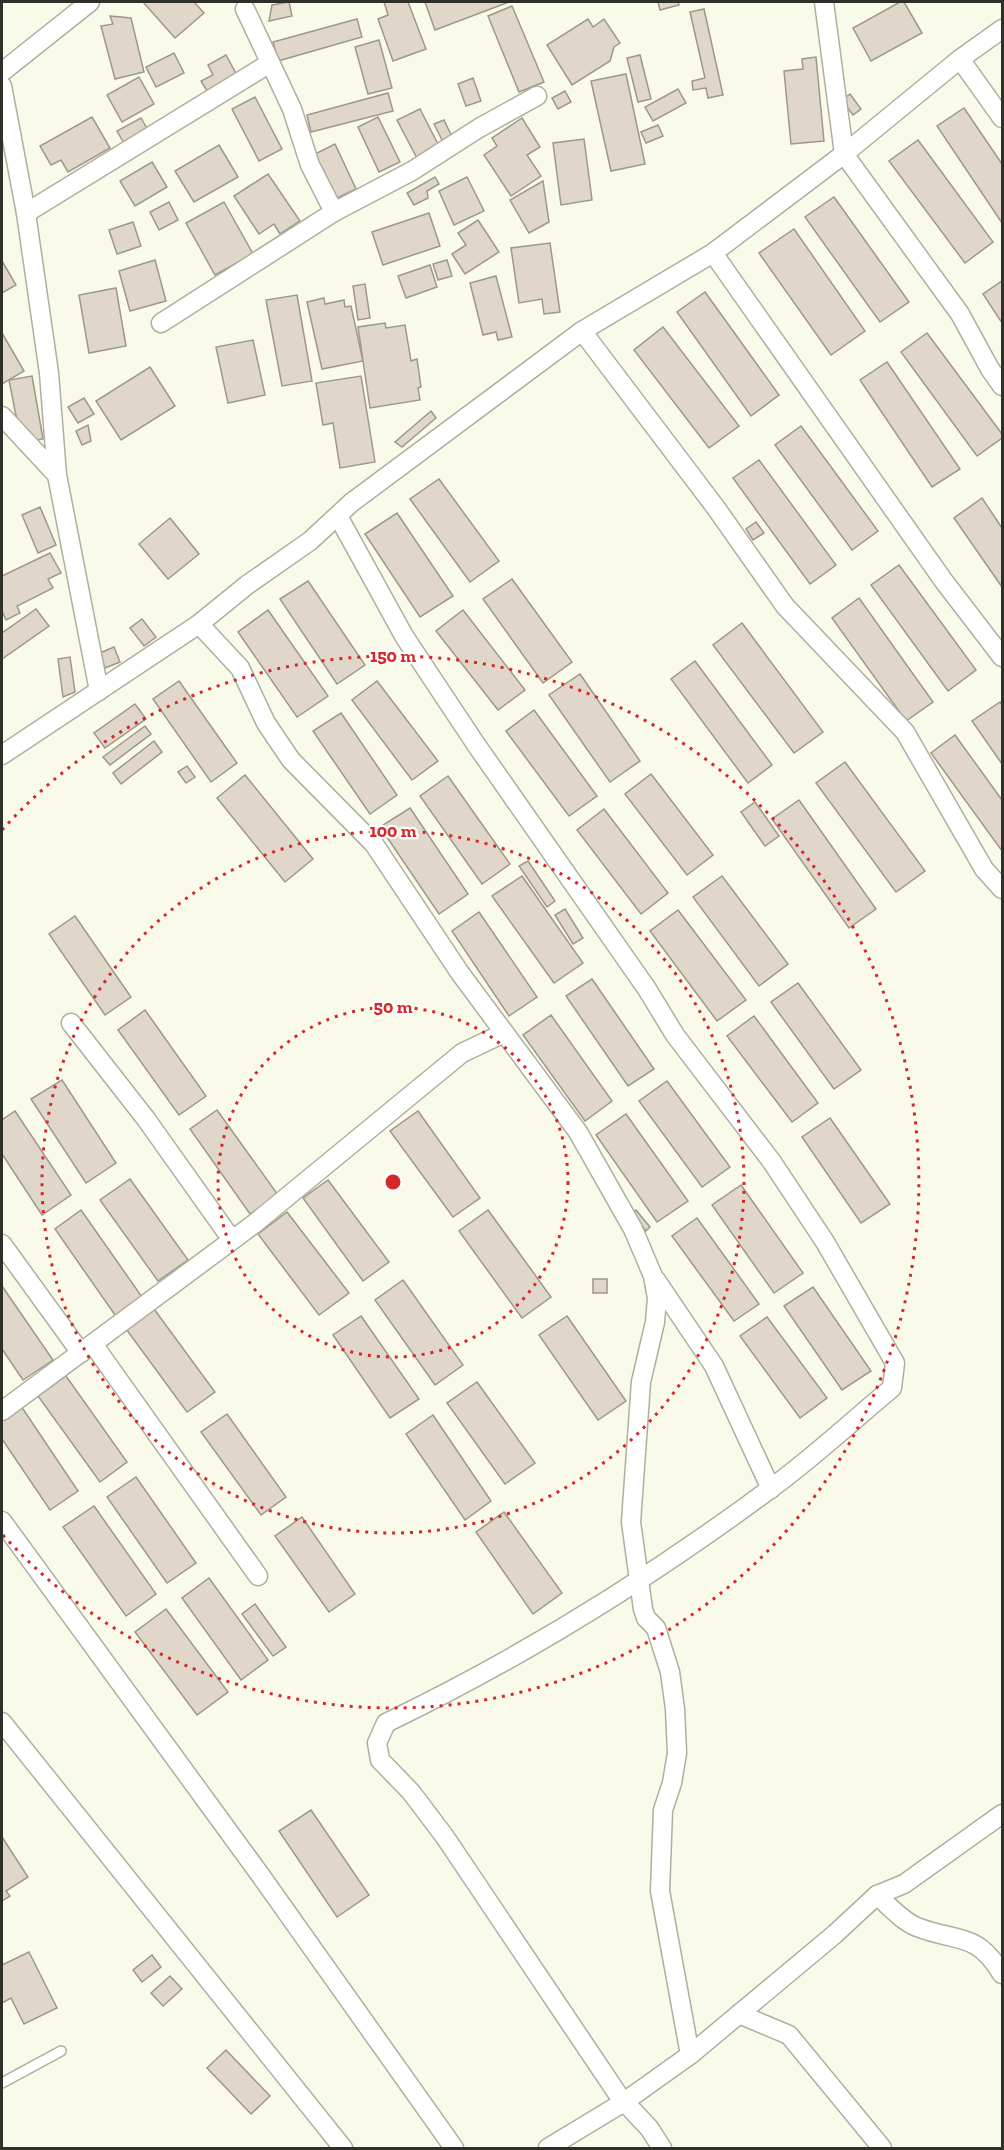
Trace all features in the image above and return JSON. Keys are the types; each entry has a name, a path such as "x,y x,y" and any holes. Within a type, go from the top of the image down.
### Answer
{"street":[{"path":"2,72 90,2"},
{"path":"824,2 844,154 960,314 1002,386"},
{"path":"245,9 292,110 310,165 334,212"},
{"path":"2,754 199,624 247,585 310,541 338,516 582,331 713,253 844,154 960,59 1002,29"},
{"path":"960,59 1002,118"},
{"path":"26,213 270,63"},
{"path":"2,86 26,213 49,373 57,475 99,691"},
{"path":"161,322 334,212 412,171 479,128 537,96"},
{"path":"713,253 943,580 1002,657"},
{"path":"582,331 716,508 784,606 905,732 984,868 1002,889"},
{"path":"2,416 57,475"},
{"path":"338,516 404,636 563,872 647,989 675,1035 772,1162 825,1242 895,1363 892,1388 771,1489 640,1580 507,1660 386,1723 377,1743 380,1760 411,1792 445,1837 624,2102 649,2128 662,2148"},
{"path":"199,624 240,668 267,723 291,760 374,844 460,973 578,1132 633,1229 653,1276 714,1366 771,1489"},
{"path":"71,1023 146,1119 232,1240"},
{"path":"2,1411 232,1240 462,1053 504,1033"},
{"path":"2,1244 87,1348 258,1576"},
{"path":"653,1276 657,1298 655,1322 640,1382 631,1522 643,1609 646,1618 656,1628 670,1672 675,1709 677,1753 672,1783 663,1810 660,1891 690,2055"},
{"path":"2,1521 261,1876 454,2148"},
{"path":"2,1722 343,2148"},
{"path":"548,2148 624,2102 690,2055 877,1895 904,1884 1002,1814"},
{"path":"877,1895 915,1926 978,1944 993,1959 1002,1974"},
{"path":"739,2014 789,2035 882,2148"}],"lane":[{"path":"2,2083 61,2051"}],"building":[{"path":"143,2 194,2 204,13 175,38"},
{"path":"289,2 292,16 269,21 272,5"},
{"path":"384,2 408,2 426,49 393,61 378,19 388,15"},
{"path":"425,2 509,2 435,30"},
{"path":"658,2 678,2 679,5 660,10"},
{"path":"900,2 904,2 922,33 871,61 853,28"},
{"path":"512,6 544,82 519,92 488,16"},
{"path":"704,9 723,95 708,98 706,88 693,90 692,81 705,78 690,12"},
{"path":"110,16 131,18 144,72 115,79 101,26 113,24"},
{"path":"357,19 362,37 278,61 273,42"},
{"path":"588,19 593,27 604,19 620,43 614,47 610,61 572,85 547,45"},
{"path":"379,40 392,88 368,94 355,47"},
{"path":"174,53 184,73 156,87 146,67"},
{"path":"226,55 238,77 209,94 201,81 213,75 208,65"},
{"path":"640,55 651,99 638,102 627,58"},
{"path":"816,57 824,141 791,144 784,71 803,69 802,59"},
{"path":"626,74 645,164 611,171 591,81"},
{"path":"139,77 154,104 122,122 107,95"},
{"path":"473,78 481,101 466,106 458,84"},
{"path":"678,89 686,103 653,121 645,107"},
{"path":"565,91 571,102 558,109 552,98"},
{"path":"388,93 393,111 311,132 307,115"},
{"path":"850,94 861,109 853,115 842,100"},
{"path":"255,97 282,149 259,161 232,109"},
{"path":"964,108 1002,164 1002,223 937,126"},
{"path":"420,109 440,148 418,160 397,120"},
{"path":"92,117 110,148 68,172 61,160 51,165 40,146"},
{"path":"378,117 400,162 379,172 358,127"},
{"path":"141,118 149,132 125,145 117,131"},
{"path":"522,118 540,147 527,155 541,176 511,196 484,155 497,146 492,138"},
{"path":"444,120 453,139 444,144 434,124"},
{"path":"658,125 663,136 646,143 641,132"},
{"path":"584,139 592,200 561,205 553,143"},
{"path":"918,140 993,242 965,263 889,161"},
{"path":"335,144 356,189 335,199 313,155"},
{"path":"219,145 238,177 194,202 175,171"},
{"path":"152,162 167,187 135,206 120,181"},
{"path":"268,174 300,221 280,234 274,224 259,234 234,196"},
{"path":"435,177 439,184 427,191 428,198 414,205 407,193"},
{"path":"467,177 484,211 454,225 439,191"},
{"path":"543,181 549,222 529,233 510,200"},
{"path":"834,197 909,302 880,322 805,217"},
{"path":"169,202 178,220 159,230 150,212"},
{"path":"224,202 253,254 215,275 186,223"},
{"path":"429,213 440,246 383,265 372,232"},
{"path":"478,220 499,252 465,274 452,254 466,245 458,233"},
{"path":"133,222 141,246 117,254 109,230"},
{"path":"794,229 865,331 831,355 759,253"},
{"path":"550,243 560,312 544,314 542,299 519,303 511,248"},
{"path":"155,260 166,301 130,311 119,271"},
{"path":"447,260 452,276 438,280 433,264"},
{"path":"2,261 16,285 2,293"},
{"path":"430,265 437,287 406,298 398,276"},
{"path":"496,276 512,337 498,340 496,332 483,335 470,283"},
{"path":"1002,281 1002,323 983,294"},
{"path":"365,284 370,318 358,320 353,286"},
{"path":"116,288 126,346 89,353 79,295"},
{"path":"705,292 779,395 751,416 677,312"},
{"path":"297,295 312,381 282,386 266,300"},
{"path":"324,298 325,304 344,300 345,307 351,306 363,361 322,369 307,302"},
{"path":"385,323 386,328 405,325 411,361 417,359 421,387 418,388 420,400 370,408 358,327"},
{"path":"663,327 739,426 709,448 634,350"},
{"path":"2,333 24,371 2,384"},
{"path":"927,333 1002,434 1002,438 977,456 901,352"},
{"path":"253,340 265,395 228,403 216,347"},
{"path":"887,362 960,469 932,487 860,380"},
{"path":"150,367 175,406 121,440 96,401"},
{"path":"32,376 43,439 32,441 17,421 9,380"},
{"path":"361,376 375,462 340,468 333,423 323,425 316,383"},
{"path":"84,398 94,414 78,423 68,407"},
{"path":"431,411 436,418 402,447 395,442"},
{"path":"88,425 91,441 82,445 76,431"},
{"path":"801,426 878,531 852,550 775,445"},
{"path":"759,460 836,565 810,584 733,478"},
{"path":"439,479 499,561 470,582 410,499"},
{"path":"982,498 1002,528 1002,587 954,518"},
{"path":"40,507 56,545 38,553 22,515"},
{"path":"397,513 453,596 420,617 365,534"},
{"path":"170,518 199,554 168,579 139,544"},
{"path":"756,522 764,533 753,540 746,529"},
{"path":"50,553 61,573 48,579 53,588 17,606 20,613 6,620 2,611 2,576"},
{"path":"899,565 976,670 948,691 871,585"},
{"path":"512,579 572,662 543,683 483,599"},
{"path":"308,581 365,665 337,684 280,599"},
{"path":"859,598 933,702 906,721 832,618"},
{"path":"36,609 49,626 2,659 2,633"},
{"path":"268,610 328,696 297,717 238,632"},
{"path":"463,610 525,690 498,710 436,631"},
{"path":"142,619 156,637 144,646 130,628"},
{"path":"742,623 823,732 794,753 713,645"},
{"path":"114,647 120,662 105,668 100,653"},
{"path":"70,657 75,692 63,697 58,659"},
{"path":"695,661 772,765 748,783 671,679"},
{"path":"580,674 640,761 610,782 549,695"},
{"path":"179,681 237,763 211,782 153,699"},
{"path":"377,681 438,761 412,780 352,700"},
{"path":"1000,702 1002,705 1002,764 972,721"},
{"path":"135,704 146,719 105,748 94,733"},
{"path":"534,710 597,796 569,816 506,731"},
{"path":"341,713 397,795 370,814 313,731"},
{"path":"145,726 151,734 110,765 103,757"},
{"path":"955,735 1002,800 1002,851 931,753"},
{"path":"154,741 162,752 121,784 113,773"},
{"path":"845,762 925,871 896,892 816,783"},
{"path":"187,766 195,777 186,783 178,772"},
{"path":"651,774 713,855 687,875 625,794"},
{"path":"245,775 313,859 285,882 217,798"},
{"path":"448,776 510,864 482,884 420,796"},
{"path":"799,800 876,909 849,928 772,819"},
{"path":"755,802 779,836 765,846 741,812"},
{"path":"410,808 468,894 439,914 380,827"},
{"path":"604,809 668,893 641,914 577,830"},
{"path":"528,861 555,901 547,907 519,866"},
{"path":"522,876 583,963 554,983 492,896"},
{"path":"722,876 788,964 759,986 693,897"},
{"path":"565,909 583,938 573,944 555,915"},
{"path":"678,910 746,1000 717,1021 650,931"},
{"path":"479,912 537,997 509,1016 452,931"},
{"path":"75,916 131,997 105,1015 49,934"},
{"path":"592,979 654,1069 628,1086 566,996"},
{"path":"798,983 861,1070 834,1089 771,1002"},
{"path":"145,1010 206,1096 179,1115 118,1030"},
{"path":"551,1015 612,1101 585,1121 523,1035"},
{"path":"754,1016 818,1103 792,1122 727,1036"},
{"path":"62,1080 116,1163 86,1183 31,1099"},
{"path":"667,1081 730,1167 702,1187 639,1101"},
{"path":"217,1110 278,1195 250,1214 190,1129"},
{"path":"15,1111 71,1195 42,1215 2,1154 2,1120"},
{"path":"418,1111 480,1198 453,1217 390,1131"},
{"path":"626,1114 688,1201 657,1222 596,1135"},
{"path":"830,1118 890,1204 861,1223 802,1137"},
{"path":"130,1179 188,1260 158,1281 100,1200"},
{"path":"328,1180 389,1262 363,1281 303,1198"},
{"path":"741,1185 803,1273 774,1293 712,1205"},
{"path":"81,1210 142,1297 115,1315 55,1229"},
{"path":"488,1210 551,1297 522,1318 459,1231"},
{"path":"636,1210 650,1227 646,1231 632,1214"},
{"path":"287,1212 349,1293 319,1315 258,1234"},
{"path":"697,1218 759,1304 734,1321 672,1236"},
{"path":"593,1279 607,1279 607,1293 593,1293"},
{"path":"403,1280 463,1365 435,1385 375,1300"},
{"path":"2,1286 53,1360 23,1380 2,1349"},
{"path":"813,1287 871,1371 842,1390 784,1306"},
{"path":"154,1309 215,1392 187,1412 126,1329"},
{"path":"361,1316 419,1399 390,1418 333,1335"},
{"path":"567,1316 626,1401 598,1420 539,1335"},
{"path":"767,1317 827,1398 800,1418 740,1336"},
{"path":"66,1376 127,1462 100,1482 38,1396"},
{"path":"477,1382 535,1463 505,1484 447,1403"},
{"path":"21,1406 78,1491 50,1510 2,1439 2,1420"},
{"path":"227,1414 286,1497 261,1515 201,1432"},
{"path":"433,1415 491,1501 465,1520 406,1434"},
{"path":"136,1477 196,1563 167,1583 107,1497"},
{"path":"94,1506 156,1594 126,1616 63,1527"},
{"path":"504,1512 562,1593 533,1614 476,1532"},
{"path":"302,1517 355,1594 329,1612 275,1536"},
{"path":"209,1578 268,1660 241,1680 182,1598"},
{"path":"255,1604 286,1647 273,1656 242,1614"},
{"path":"166,1609 228,1692 197,1715 135,1632"},
{"path":"311,1810 369,1895 337,1917 279,1831"},
{"path":"2,1837 28,1877 6,1891 10,1896 2,1901"},
{"path":"29,1952 57,2008 24,2024 11,1998 2,2003 2,1965"},
{"path":"152,1955 161,1967 142,1982 133,1970"},
{"path":"170,1976 182,1989 163,2006 151,1993"},
{"path":"226,2050 270,2096 251,2114 207,2068"}]}
